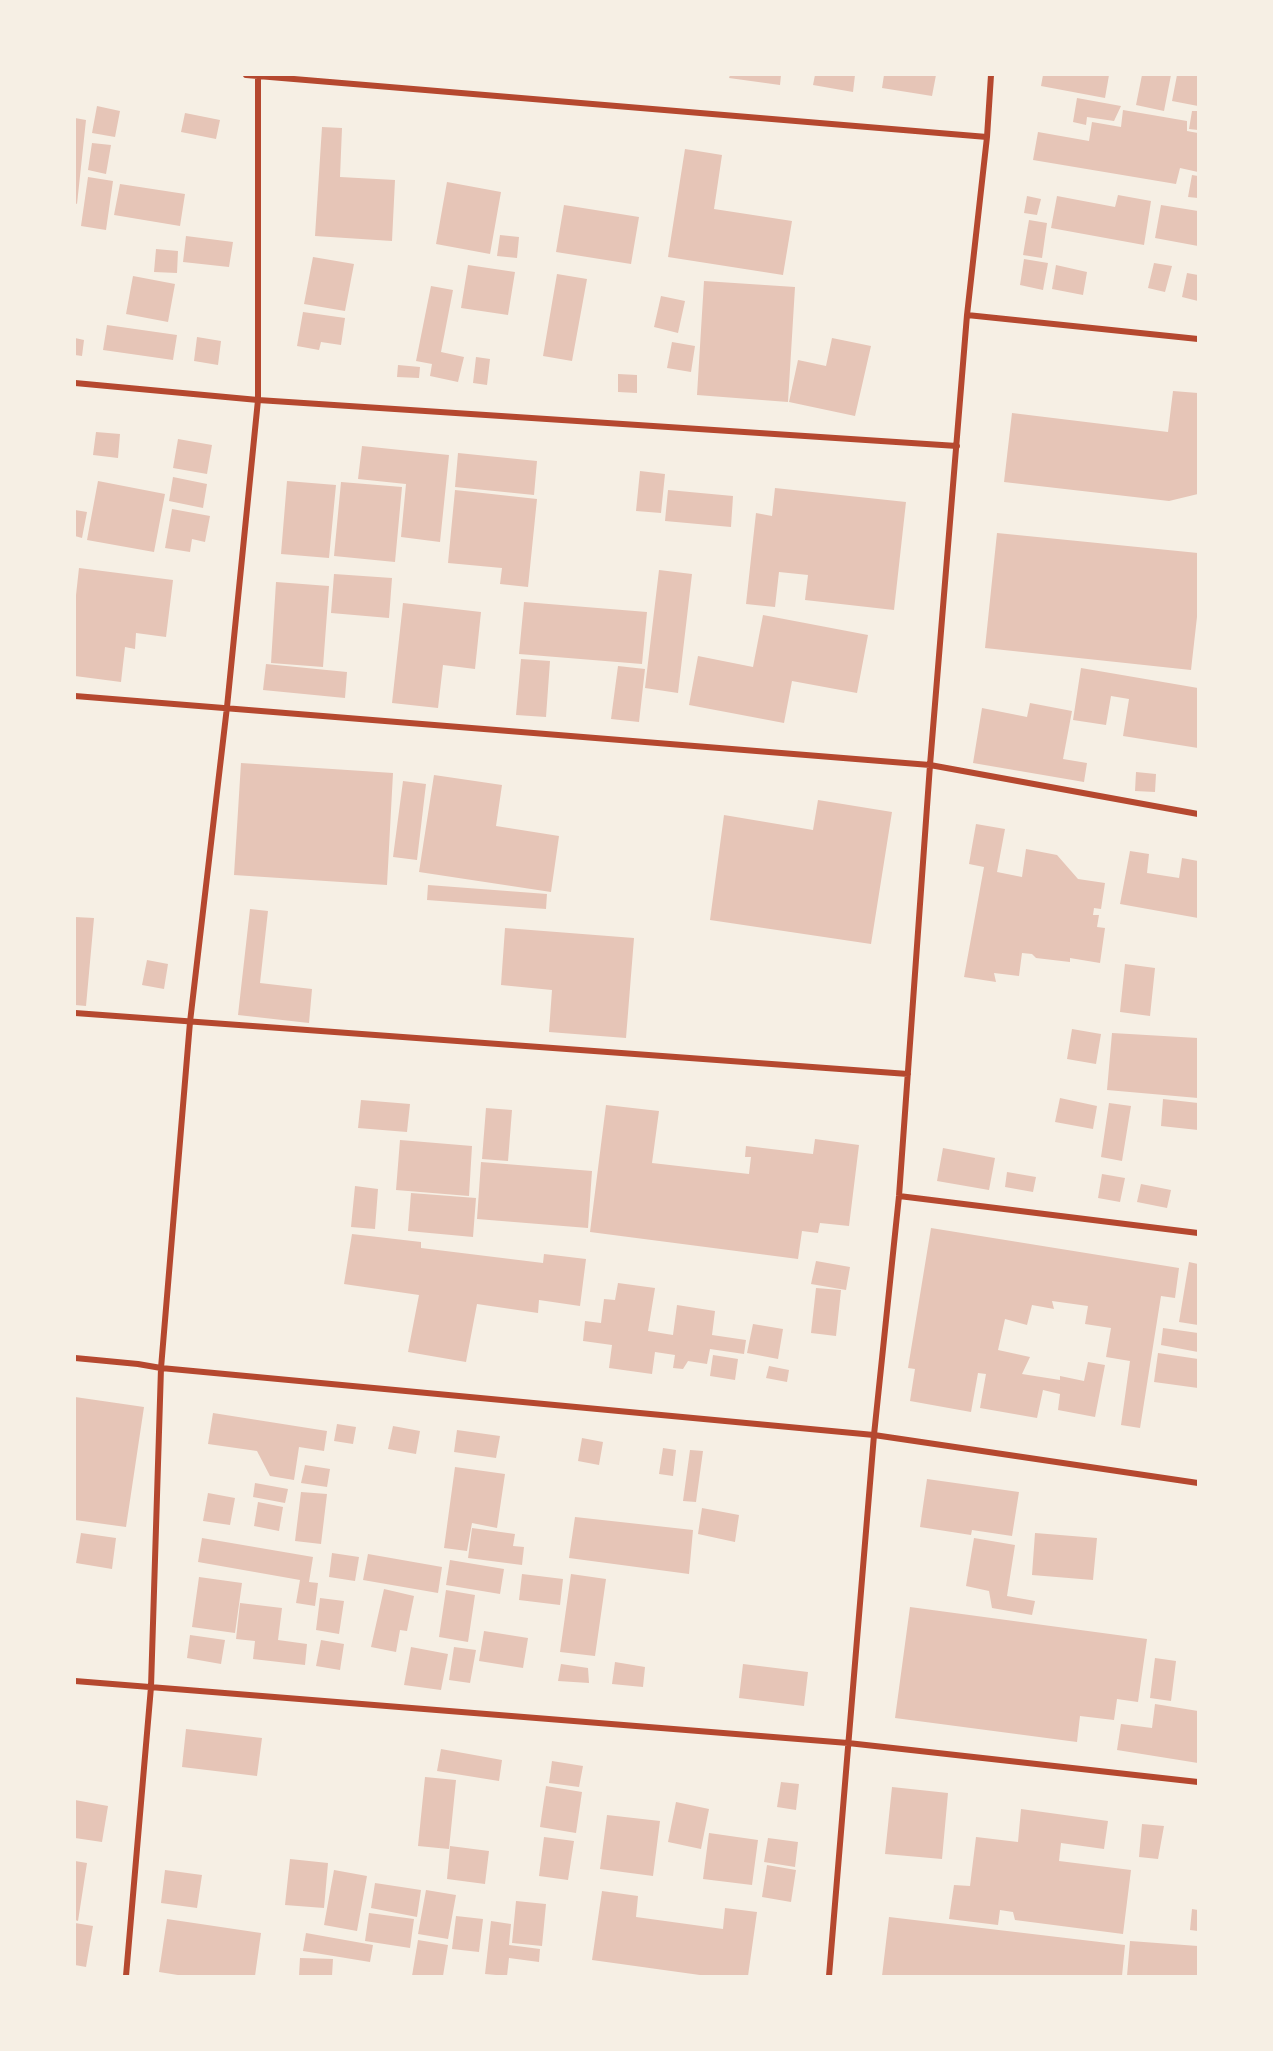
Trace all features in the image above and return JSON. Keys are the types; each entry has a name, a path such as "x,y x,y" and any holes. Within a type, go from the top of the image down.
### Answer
{"street":[{"path":"246,75 987,137"},
{"path":"126,1976 151,1687 161,1368 190,1022 227,707 258,399 258,75"},
{"path":"829,1976 874,1436 899,1196 930,765 991,75"},
{"path":"968,315 1198,339"},
{"path":"75,383 258,399 957,447"},
{"path":"75,696 930,765 1198,814"},
{"path":"75,1013 908,1074"},
{"path":"899,1196 1198,1233"},
{"path":"75,1358 874,1436 1198,1483"},
{"path":"75,1681 848,1743 1198,1782"}],"building":[{"path":"730,75 781,75 780,85 729,78"},
{"path":"815,75 855,75 853,92 813,85"},
{"path":"884,75 936,75 932,96 882,88"},
{"path":"1043,75 1109,75 1105,98 1041,86"},
{"path":"1142,75 1171,75 1164,111 1136,105"},
{"path":"1177,75 1198,75 1198,106 1172,101"},
{"path":"1077,98 1121,106 1114,121 1087,117 1086,125 1073,122"},
{"path":"97,106 120,111 115,137 92,133"},
{"path":"1123,110 1187,121 1187,131 1198,133 1198,172 1180,168 1176,184 1033,160 1038,132 1089,141 1092,122 1121,127"},
{"path":"1192,111 1198,111 1198,130 1189,129"},
{"path":"185,113 220,120 216,139 181,132"},
{"path":"75,118 86,120 77,204 75,203"},
{"path":"322,127 342,128 340,177 395,180 392,241 315,236"},
{"path":"92,143 111,145 106,174 88,170"},
{"path":"685,149 722,155 714,209 792,221 783,275 668,257"},
{"path":"1192,175 1198,176 1198,198 1188,197"},
{"path":"88,177 113,181 106,230 81,226"},
{"path":"447,182 501,192 490,254 436,244"},
{"path":"120,184 185,194 180,226 114,215"},
{"path":"1118,195 1151,201 1144,245 1051,228 1057,196 1115,207"},
{"path":"1027,196 1041,199 1037,215 1024,213"},
{"path":"564,205 639,217 631,264 556,252"},
{"path":"1161,205 1198,211 1198,246 1155,238"},
{"path":"1029,220 1047,223 1042,258 1023,255"},
{"path":"500,235 519,237 517,258 497,256"},
{"path":"186,236 233,242 229,267 183,262"},
{"path":"156,249 178,251 177,273 154,272"},
{"path":"313,257 354,264 345,311 304,304"},
{"path":"1024,259 1048,263 1043,290 1020,285"},
{"path":"1154,263 1172,266 1165,292 1148,288"},
{"path":"468,265 515,272 508,315 461,308"},
{"path":"1056,265 1087,272 1083,295 1052,289"},
{"path":"1187,273 1198,275 1198,301 1182,297"},
{"path":"557,274 587,279 572,361 543,356"},
{"path":"133,276 175,284 168,322 126,314"},
{"path":"704,281 795,287 788,402 697,395"},
{"path":"431,286 453,290 441,352 464,357 458,382 430,376 432,364 416,361"},
{"path":"661,296 685,301 678,333 654,327"},
{"path":"303,312 345,318 341,345 321,342 319,350 297,346"},
{"path":"107,325 177,335 173,360 103,350"},
{"path":"197,337 221,341 218,365 194,361"},
{"path":"75,338 84,340 82,356 75,355"},
{"path":"832,338 871,346 855,416 789,402 798,360 826,366"},
{"path":"672,342 695,346 691,372 667,368"},
{"path":"476,357 490,359 487,385 473,383"},
{"path":"398,365 420,367 419,378 397,377"},
{"path":"618,374 637,375 637,393 618,392"},
{"path":"1173,391 1198,393 1198,494 1169,501 1004,482 1012,413 1168,432"},
{"path":"96,432 120,434 118,458 93,455"},
{"path":"178,439 212,445 207,474 173,468"},
{"path":"362,446 449,455 440,542 401,537 406,484 358,479"},
{"path":"458,453 537,461 534,495 455,487"},
{"path":"640,471 665,474 661,513 636,511"},
{"path":"173,477 207,484 203,508 169,501"},
{"path":"98,481 165,494 154,552 87,540"},
{"path":"287,481 336,485 329,558 281,554"},
{"path":"341,482 402,487 395,562 334,556"},
{"path":"775,488 906,502 894,610 805,600 808,575 779,572 775,607 746,604 756,513 772,516"},
{"path":"455,490 537,499 528,587 500,584 502,568 448,563"},
{"path":"668,490 733,496 731,527 665,521"},
{"path":"172,509 210,516 205,542 192,539 190,552 165,548"},
{"path":"75,510 87,512 82,538 75,536"},
{"path":"997,533 1198,553 1198,608 1191,670 985,648"},
{"path":"79,568 173,580 166,637 136,633 135,649 125,647 121,682 75,676 75,604"},
{"path":"659,570 692,574 678,693 645,688"},
{"path":"334,574 392,578 389,618 331,613"},
{"path":"276,582 329,586 323,667 271,663"},
{"path":"524,602 647,612 642,664 519,654"},
{"path":"403,603 481,612 475,669 443,665 438,708 392,703"},
{"path":"763,615 868,635 857,693 792,681 784,723 689,705 698,656 753,667"},
{"path":"521,659 550,661 546,717 516,715"},
{"path":"266,664 347,672 345,698 263,690"},
{"path":"618,666 645,669 639,722 611,719"},
{"path":"1081,668 1198,688 1198,748 1123,736 1129,699 1111,696 1106,725 1073,720"},
{"path":"1030,703 1072,711 1063,759 1087,763 1084,782 973,763 982,708 1027,717"},
{"path":"241,763 393,773 387,885 234,875"},
{"path":"1136,772 1156,774 1155,792 1135,791"},
{"path":"434,775 502,785 496,826 559,836 551,892 419,872"},
{"path":"403,781 426,784 417,860 393,857"},
{"path":"818,800 892,812 871,944 710,920 724,815 813,830"},
{"path":"976,824 1005,829 997,872 1022,877 1026,849 1057,855 1078,879 1105,883 1101,909 1094,908 1093,915 1099,915 1097,927 1105,928 1100,963 1070,958 1070,962 1036,958 1032,954 1022,953 1019,976 994,973 996,982 964,977 984,867 969,864"},
{"path":"1130,851 1149,854 1147,873 1179,878 1182,858 1198,861 1198,918 1120,904"},
{"path":"428,885 547,894 546,909 427,900"},
{"path":"250,909 268,911 260,983 312,989 309,1023 238,1015"},
{"path":"75,917 94,918 86,1006 75,1005"},
{"path":"505,928 634,938 626,1038 549,1032 552,990 501,985"},
{"path":"147,960 168,964 164,989 142,985"},
{"path":"1125,964 1155,968 1150,1016 1120,1012"},
{"path":"1072,1029 1101,1034 1096,1064 1067,1059"},
{"path":"1112,1033 1198,1038 1198,1098 1107,1090"},
{"path":"1060,1098 1097,1106 1093,1129 1055,1122"},
{"path":"1163,1099 1198,1103 1198,1130 1161,1126"},
{"path":"361,1100 410,1104 407,1132 358,1128"},
{"path":"1109,1103 1131,1106 1122,1161 1101,1157"},
{"path":"606,1105 659,1111 652,1163 749,1174 751,1157 745,1157 746,1146 813,1154 815,1139 859,1145 849,1226 820,1223 818,1233 802,1231 798,1259 590,1232"},
{"path":"486,1108 512,1110 508,1161 482,1159"},
{"path":"400,1140 472,1146 469,1196 396,1190"},
{"path":"943,1148 995,1158 989,1190 937,1181"},
{"path":"481,1162 592,1171 588,1228 477,1219"},
{"path":"1007,1172 1036,1177 1033,1192 1005,1187"},
{"path":"1102,1174 1125,1178 1120,1202 1098,1198"},
{"path":"1141,1184 1171,1190 1167,1208 1137,1202"},
{"path":"355,1186 378,1189 375,1229 351,1227"},
{"path":"411,1193 476,1198 473,1237 408,1231"},
{"path":"931,1228 1179,1268 1175,1298 1161,1296 1140,1428 1121,1425 1130,1361 1106,1357 1111,1328 1085,1324 1088,1306 1052,1301 1054,1309 1032,1305 1027,1325 1005,1319 998,1350 1030,1357 1022,1374 1060,1380 1060,1376 1084,1381 1088,1362 1105,1365 1095,1417 1058,1410 1060,1394 1043,1390 1037,1418 980,1408 986,1374 978,1373 971,1412 910,1401 915,1369 908,1368"},
{"path":"352,1234 421,1242 421,1248 543,1263 544,1254 586,1259 580,1306 539,1300 538,1313 477,1304 466,1362 408,1352 419,1295 344,1284"},
{"path":"816,1261 850,1267 846,1290 811,1284"},
{"path":"1189,1262 1198,1264 1198,1325 1179,1322"},
{"path":"618,1283 655,1288 648,1331 673,1335 677,1305 715,1311 712,1335 746,1340 744,1354 710,1349 707,1364 688,1361 683,1369 673,1368 675,1355 655,1352 652,1374 609,1368 612,1345 583,1341 585,1321 601,1323 604,1299 615,1300"},
{"path":"816,1288 841,1290 836,1336 811,1333"},
{"path":"753,1324 783,1329 778,1359 747,1353"},
{"path":"1163,1328 1198,1333 1198,1352 1161,1345"},
{"path":"1158,1353 1198,1359 1198,1388 1154,1382"},
{"path":"713,1355 738,1359 735,1380 710,1376"},
{"path":"769,1366 789,1370 787,1382 766,1378"},
{"path":"75,1397 144,1407 126,1527 75,1520"},
{"path":"213,1413 327,1431 324,1451 299,1447 294,1480 270,1476 257,1451 208,1444"},
{"path":"337,1424 356,1427 353,1444 334,1441"},
{"path":"393,1426 420,1431 416,1454 388,1449"},
{"path":"457,1430 500,1436 496,1458 454,1452"},
{"path":"582,1438 603,1442 599,1465 578,1461"},
{"path":"663,1448 676,1450 673,1476 659,1474"},
{"path":"690,1450 703,1451 696,1502 683,1501"},
{"path":"305,1465 330,1469 327,1487 301,1483"},
{"path":"455,1467 505,1474 497,1528 472,1523 467,1551 444,1548"},
{"path":"927,1479 1019,1492 1012,1536 972,1530 971,1535 920,1527"},
{"path":"255,1483 288,1489 285,1503 253,1497"},
{"path":"301,1492 327,1494 321,1544 295,1541"},
{"path":"208,1493 235,1498 230,1525 203,1521"},
{"path":"258,1502 283,1507 279,1531 254,1526"},
{"path":"702,1508 739,1515 735,1542 698,1534"},
{"path":"575,1517 693,1530 689,1574 569,1558"},
{"path":"472,1528 515,1534 513,1546 524,1547 522,1565 468,1558"},
{"path":"81,1533 116,1538 112,1569 76,1563"},
{"path":"1035,1533 1097,1538 1093,1580 1032,1575"},
{"path":"202,1538 313,1557 309,1582 318,1583 315,1606 296,1603 300,1580 198,1562"},
{"path":"974,1538 1015,1545 1007,1596 1035,1601 1032,1615 992,1608 989,1591 966,1586"},
{"path":"332,1553 359,1557 355,1581 329,1577"},
{"path":"368,1554 442,1567 438,1593 363,1580"},
{"path":"450,1560 504,1569 500,1594 446,1585"},
{"path":"522,1574 563,1579 560,1605 519,1600"},
{"path":"571,1574 606,1579 595,1656 560,1652"},
{"path":"199,1577 242,1583 235,1633 192,1627"},
{"path":"384,1589 414,1596 407,1631 400,1630 396,1652 371,1647"},
{"path":"446,1590 475,1595 468,1642 439,1637"},
{"path":"320,1598 344,1601 339,1634 316,1630"},
{"path":"240,1603 282,1608 278,1640 307,1644 305,1665 253,1659 255,1641 236,1639"},
{"path":"910,1607 1147,1639 1138,1702 1117,1699 1114,1720 1080,1716 1077,1742 895,1718"},
{"path":"484,1631 528,1638 523,1668 479,1661"},
{"path":"190,1635 225,1640 221,1664 187,1658"},
{"path":"321,1640 344,1644 340,1670 316,1666"},
{"path":"411,1647 448,1654 441,1690 404,1685"},
{"path":"454,1647 476,1650 470,1683 449,1680"},
{"path":"1155,1658 1176,1661 1171,1701 1150,1698"},
{"path":"615,1662 645,1667 643,1687 612,1684"},
{"path":"561,1664 588,1668 589,1683 558,1681"},
{"path":"743,1664 808,1672 804,1706 739,1698"},
{"path":"1155,1704 1198,1711 1198,1763 1117,1750 1121,1724 1152,1728"},
{"path":"186,1729 262,1738 257,1776 182,1767"},
{"path":"441,1749 502,1760 499,1781 437,1771"},
{"path":"552,1761 583,1766 579,1787 549,1783"},
{"path":"425,1777 456,1780 449,1849 418,1846"},
{"path":"781,1782 799,1784 796,1810 777,1807"},
{"path":"546,1786 582,1792 576,1833 540,1827"},
{"path":"892,1787 948,1793 942,1859 885,1854"},
{"path":"75,1800 108,1806 102,1842 75,1838"},
{"path":"676,1802 709,1809 701,1849 668,1842"},
{"path":"1021,1809 1108,1821 1104,1849 1061,1843 1059,1861 1131,1870 1123,1934 1015,1920 1013,1912 1000,1910 998,1925 949,1919 954,1885 970,1886 976,1837 1018,1842"},
{"path":"607,1815 660,1821 653,1876 600,1869"},
{"path":"1142,1824 1164,1826 1158,1859 1139,1857"},
{"path":"709,1833 758,1840 752,1885 703,1879"},
{"path":"544,1837 574,1841 568,1880 539,1876"},
{"path":"768,1838 798,1842 795,1867 764,1862"},
{"path":"450,1846 489,1851 485,1884 447,1879"},
{"path":"290,1859 328,1863 324,1908 285,1905"},
{"path":"75,1861 87,1863 78,1921 75,1920"},
{"path":"767,1865 796,1870 791,1902 762,1897"},
{"path":"165,1870 202,1875 197,1908 161,1903"},
{"path":"334,1870 367,1876 357,1931 324,1925"},
{"path":"375,1883 421,1890 417,1917 371,1908"},
{"path":"426,1890 456,1895 448,1939 418,1934"},
{"path":"602,1891 638,1896 636,1917 723,1929 725,1908 757,1912 748,1976 707,1976 592,1960"},
{"path":"516,1901 546,1904 542,1946 512,1943"},
{"path":"1192,1909 1198,1910 1198,1931 1190,1930"},
{"path":"369,1913 414,1919 410,1948 365,1941"},
{"path":"456,1916 483,1919 479,1952 452,1949"},
{"path":"889,1917 1125,1945 1122,1976 882,1976"},
{"path":"167,1919 261,1933 255,1976 184,1976 159,1972"},
{"path":"491,1921 511,1924 509,1945 540,1949 539,1962 509,1958 507,1976 485,1974"},
{"path":"75,1923 93,1926 86,1967 75,1965"},
{"path":"306,1933 373,1945 370,1962 303,1951"},
{"path":"418,1940 448,1945 443,1976 412,1976"},
{"path":"1130,1941 1198,1946 1198,1976 1127,1976"},
{"path":"300,1958 333,1959 332,1976 299,1976"}]}
